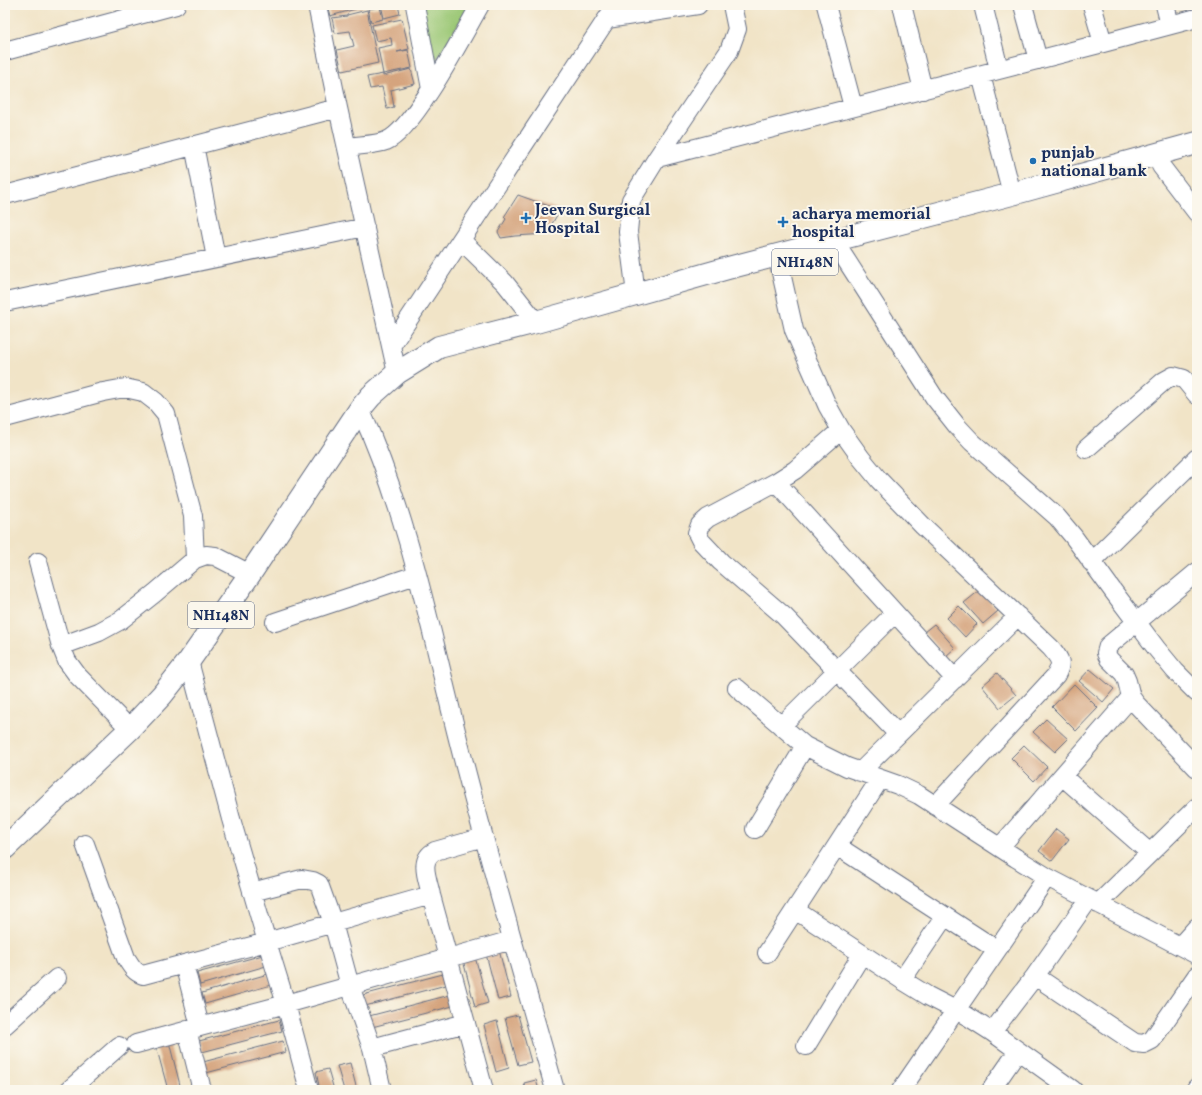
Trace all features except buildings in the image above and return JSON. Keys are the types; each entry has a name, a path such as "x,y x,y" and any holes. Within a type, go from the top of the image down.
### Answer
{"highway":[{"name":"NH148N","path":"5,848 130,729 162,695 189,661 250,574 360,409 376,391 405,368 438,347 536,322 728,268 1012,194 1197,143"},
{"name":"NH148N","path":"405,368 442,361 641,305 954,223 1197,156"}],"street":[{"path":"5,51 176,5"},
{"path":"317,5 338,108 391,346 405,368"},
{"path":"415,5 431,89"},
{"path":"347,147 386,142 397,136 431,89 480,5"},
{"path":"391,346 611,12 698,5"},
{"path":"636,294 628,232 631,200 657,158 729,51 737,29 732,5"},
{"path":"826,5 853,107"},
{"path":"902,5 923,90"},
{"path":"983,5 999,69"},
{"path":"1023,5 1038,60"},
{"path":"1092,5 1103,43"},
{"path":"1165,5 1170,25"},
{"path":"657,158 1197,18"},
{"path":"981,75 1012,194"},
{"path":"5,195 338,108"},
{"path":"194,145 216,258"},
{"path":"1161,166 1197,213"},
{"path":"5,302 365,227"},
{"path":"461,240 505,283 536,322"},
{"path":"841,252 934,397 956,426 1057,517 1175,671 1196,690"},
{"path":"780,268 794,330 827,405 841,430 861,458 879,480 923,526 1051,648 1059,658 1061,666 1056,675 935,806"},
{"path":"1086,449 1164,381 1173,376 1184,379 1197,394"},
{"path":"5,418 103,392 125,388 143,392 156,402 166,414 193,516 195,559"},
{"path":"360,409 373,437 393,491 484,837 555,1090"},
{"path":"841,430 801,465 776,482 708,518 700,525 697,533 701,541 721,562 784,616 898,734"},
{"path":"1091,562 1197,458"},
{"path":"776,482 954,679"},
{"path":"61,646 99,632 121,620 195,559 206,554 215,556 250,574"},
{"path":"38,562 61,646 67,660 78,676 130,729"},
{"path":"1197,572 1108,646 1106,653 1109,660 1124,674 1131,697 1197,768"},
{"path":"276,622 416,575"},
{"path":"781,726 895,613"},
{"path":"860,772 1018,616"},
{"path":"189,661 231,820 266,942 286,1004 309,1090"},
{"path":"737,688 805,746 841,764 898,785 919,795 1047,877 1197,955"},
{"path":"1000,848 1131,697"},
{"path":"755,829 805,746"},
{"path":"1062,776 1150,853"},
{"path":"767,954 880,779"},
{"path":"992,1032 1093,901 1150,853 1197,806"},
{"path":"484,837 430,853 426,858 425,865 448,958 484,1090"},
{"path":"85,844 126,958 136,972 143,975 432,895"},
{"path":"837,846 997,950"},
{"path":"901,1090 1047,877"},
{"path":"252,892 302,879 319,884 333,923 350,986 372,1048 382,1090"},
{"path":"795,910 902,980 992,1032 1073,1090"},
{"path":"902,980 945,916"},
{"path":"1180,946 1197,927"},
{"path":"69,1090 128,1045 286,1004 512,940"},
{"path":"806,1046 862,954"},
{"path":"184,964 202,1090"},
{"path":"1035,976 1135,1042 1144,1044 1152,1040 1197,975"},
{"path":"5,1025 57,978"},
{"path":"372,1048 466,1023"},
{"path":"991,1090 1018,1051"}],"green space":[{"path":"420,5 470,5 431,69"}],"place":[{"name":"punjab national bank","path":"1033,161"},
{"name":"Jeevan Surgical Hospital","path":"526,218"},
{"name":"acharya memorial hospital","path":"783,222"}]}
